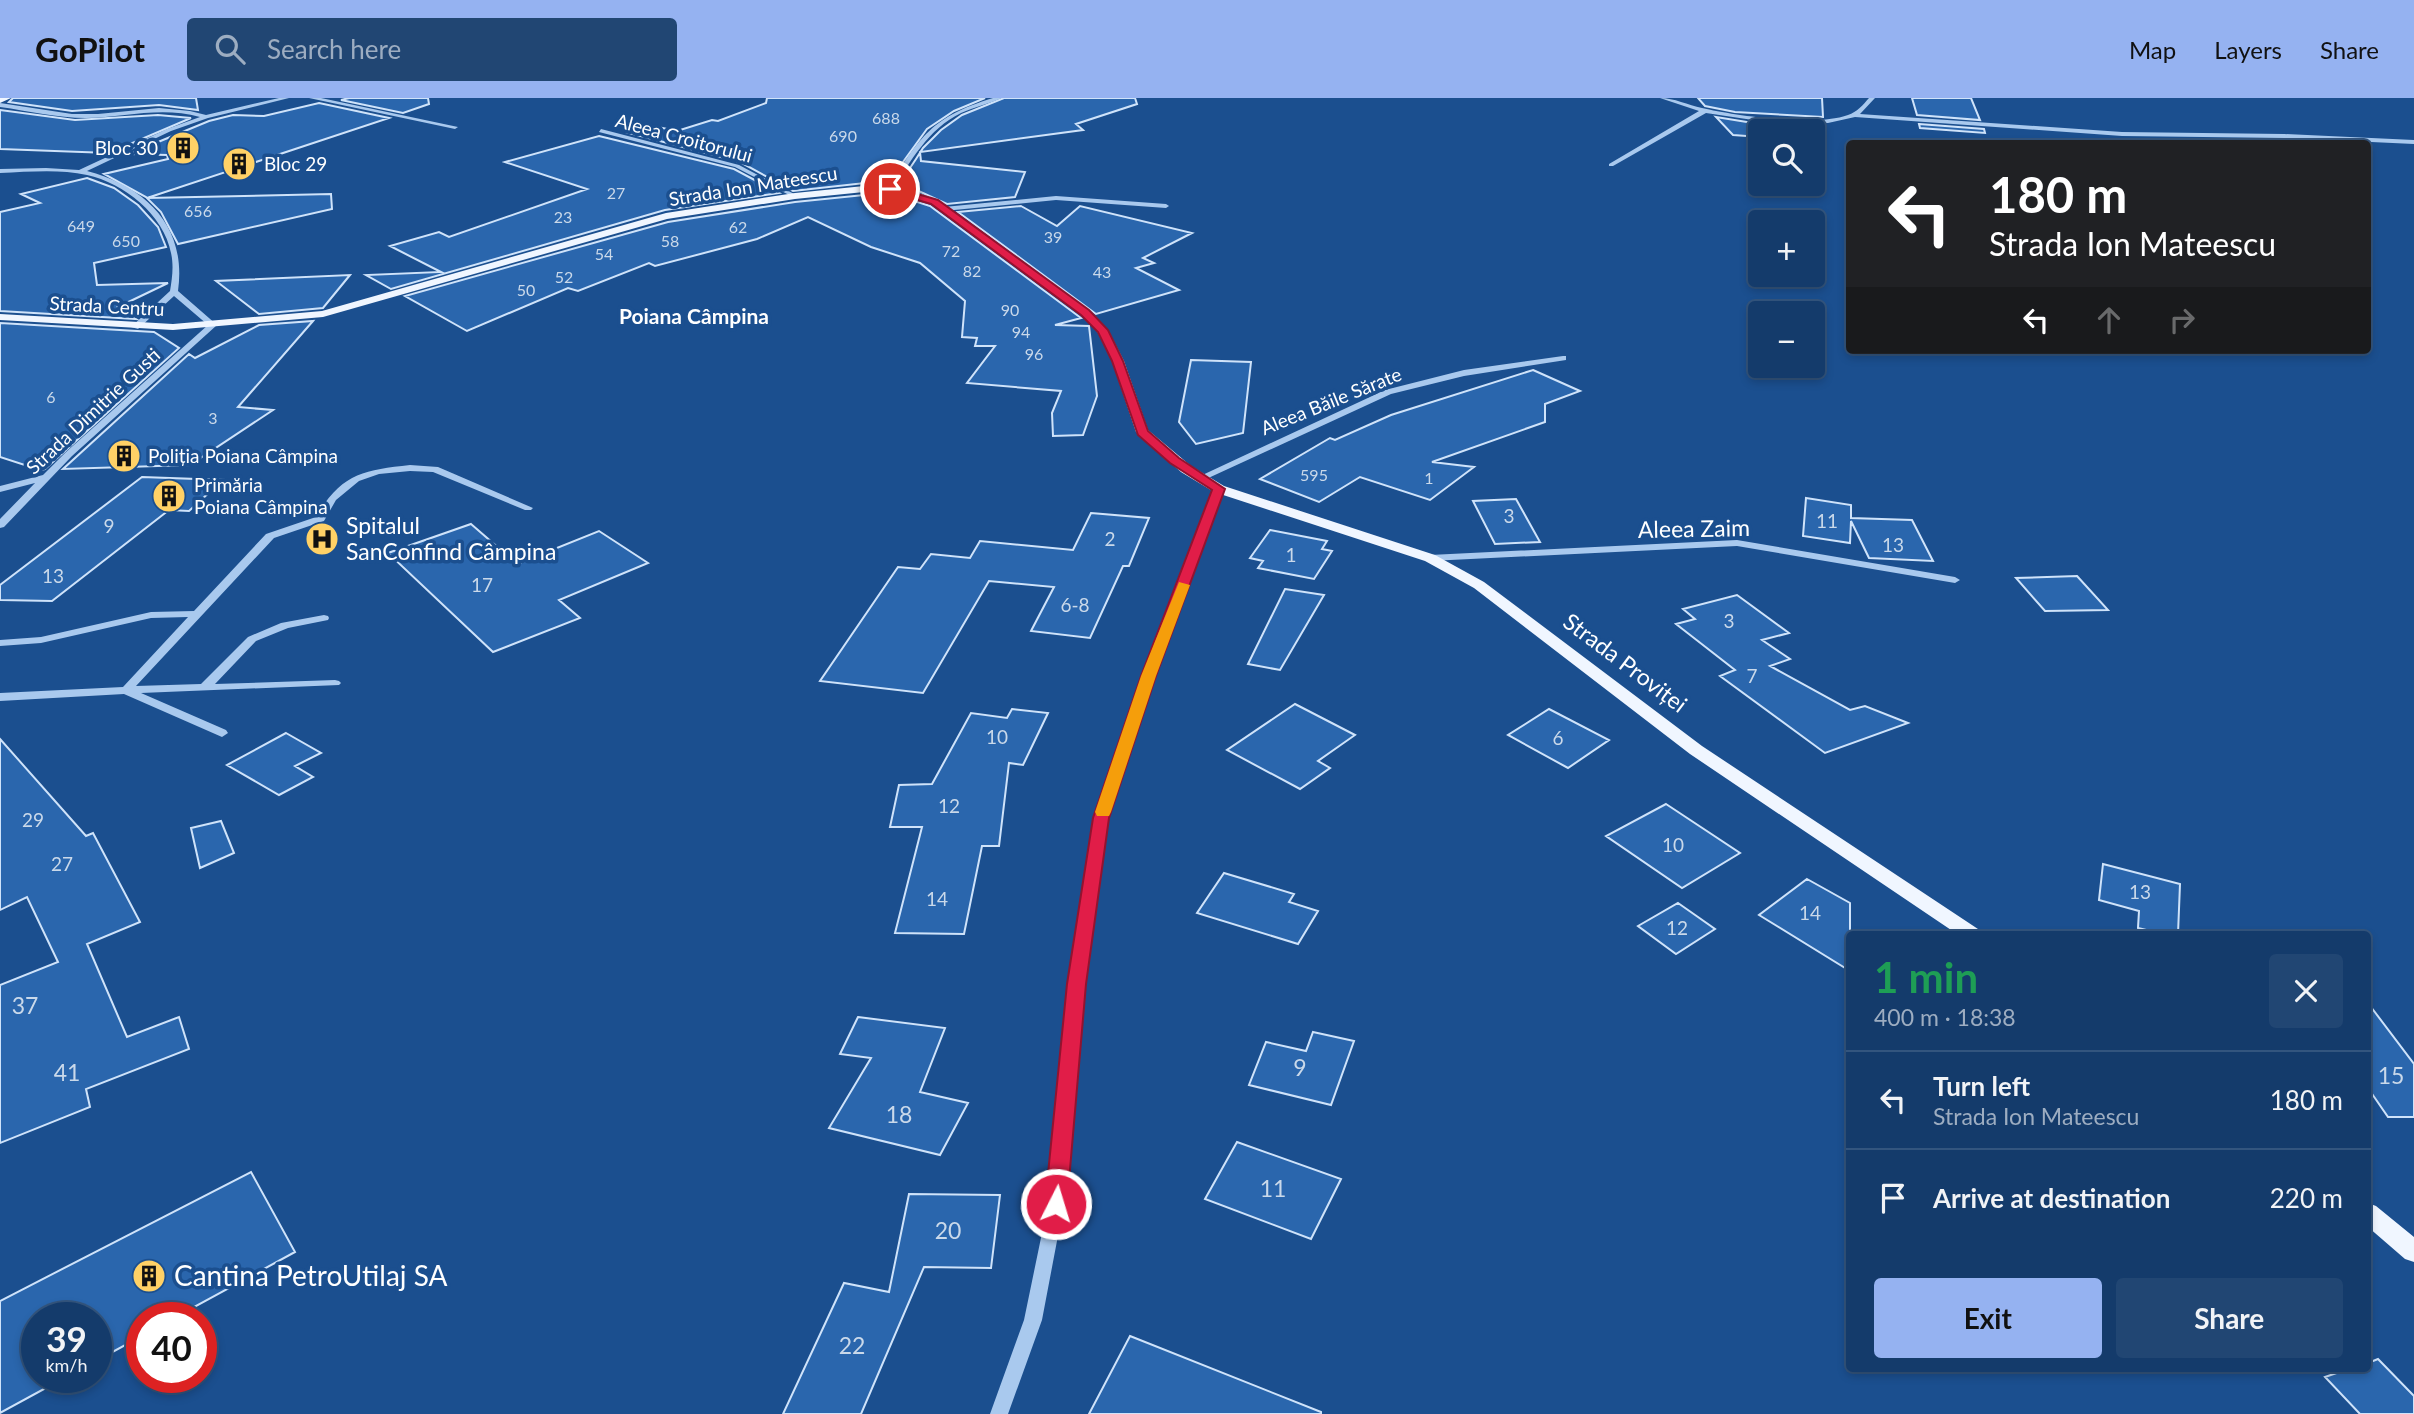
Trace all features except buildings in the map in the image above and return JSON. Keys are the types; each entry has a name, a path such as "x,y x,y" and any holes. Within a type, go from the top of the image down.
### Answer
{"main road":[{"path":"0,103 7,98"},
{"name":"Strada Ion Mateescu","path":"213,325 323,314 642,222 691,211 855,188 890,189 923,197 944,209 1085,313 1102,330 1118,361 1143,432 1163,452 1219,489"},
{"name":"Strada Centru","path":"0,317 135,327 213,325"},
{"name":"Strada Proviței","path":"1219,489 1430,558 1479,585 1696,750 1967,931"},
{"path":"2371,1216 2414,1252"}],"street":[{"name":"Strada Centru","path":"80,172 169,130 206,117 286,98"},
{"path":"312,98 455,127"},
{"path":"890,189 935,124 963,109 997,98"},
{"path":"1662,98 1704,111 1807,120 1834,120 1855,115 2123,134 2371,140"},
{"path":"1855,115 1871,98"},
{"path":"0,103 82,116 156,108 180,110 206,117"},
{"path":"1611,165 1651,143 1670,128 1704,111"},
{"name":"Aleea Croitorului","path":"601,131 737,166 795,195"},
{"path":"2371,140 2414,142"},
{"name":"Strada Centru","path":"0,171 80,172 106,177 134,191 169,232 177,253 174,292"},
{"path":"944,209 1055,198 1166,206"},
{"path":"135,327 174,292 213,325"},
{"name":"Strada Dimitrie Gusti","path":"0,526 45,478 138,390 213,325"},
{"name":"Aleea Băile Sărate","path":"1201,478 1388,393 1464,373 1563,358"},
{"path":"126,690 270,536 320,519 332,498 356,478 378,471 435,469 528,508"},
{"path":"0,489 45,478"},
{"path":"999,1414 1034,1320 1056,1204 1077,984 1101,818 1149,676 1219,489"},
{"name":"Aleea Zaim","path":"1430,558 1737,543 1955,580"},
{"path":"0,643 41,640 151,615 197,614"},
{"path":"205,687 252,639 285,625 324,618"},
{"path":"0,697 335,683"},
{"path":"126,690 222,733"}],"slow traffic":[{"path":"1103,812 1183,585"}],"place":[{"name":"Bloc 30","path":"183,148"},
{"name":"Bloc 29","path":"239,164"},
{"name":"Poliția Poiana Câmpina","path":"124,456"},
{"name":"Primăria Poiana Câmpina","path":"169,496"},
{"name":"Spitalul SanConfind Câmpina","path":"322,539"},
{"name":"Cantina PetroUtilaj SA","path":"149,1276"}],"district":[{"name":"Poiana Câmpina","path":"694,317"}],"route":[{"path":"890,189 911,193 934,202 1085,313 1102,330 1118,361 1143,432 1174,461 1219,489 1149,676 1101,818 1077,984 1056,1204"}]}
